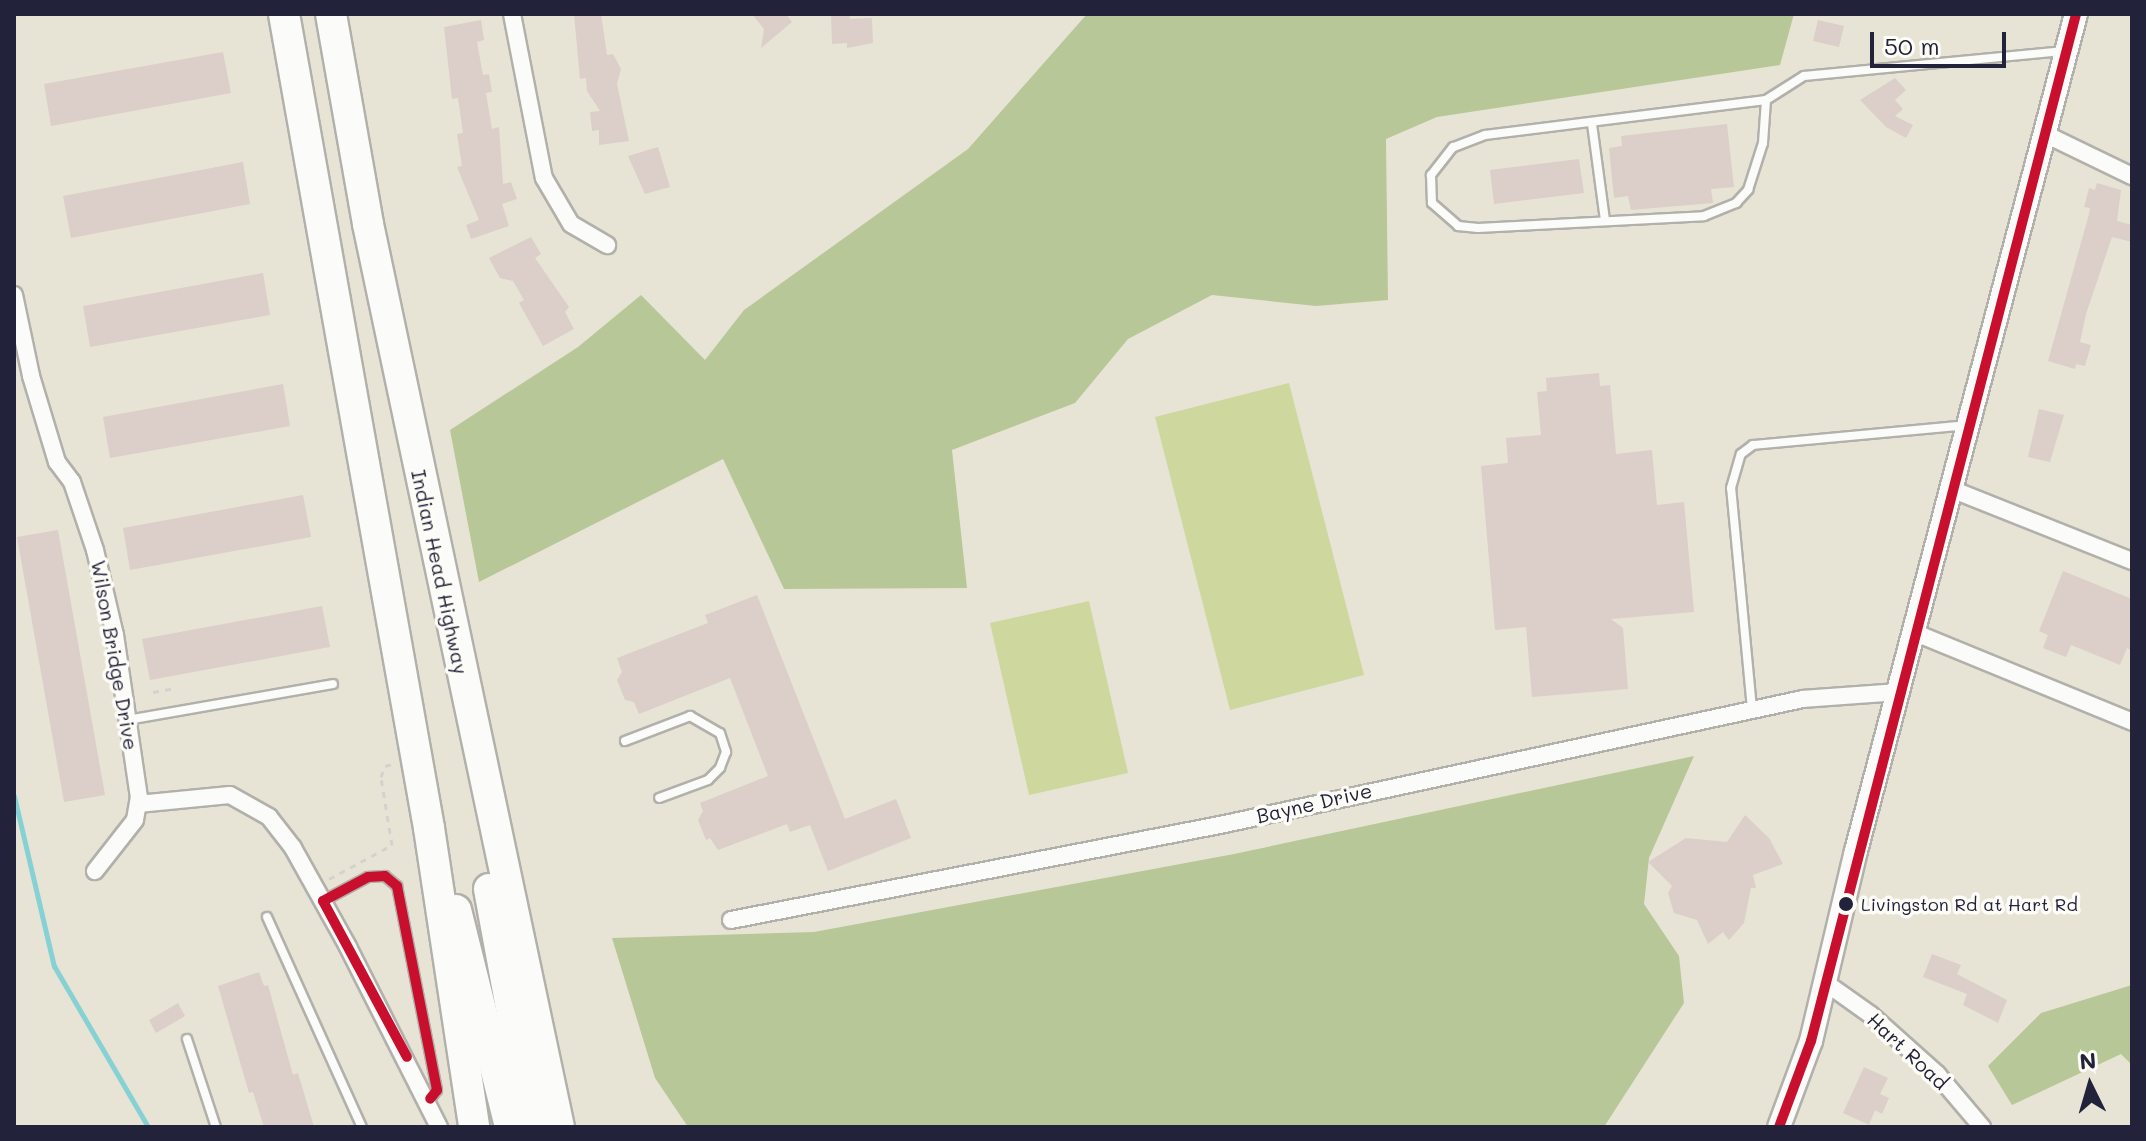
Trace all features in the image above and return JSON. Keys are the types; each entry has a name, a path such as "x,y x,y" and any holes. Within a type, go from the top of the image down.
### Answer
{"highway":[{"path":"284,14 429,828 474,1127"},
{"name":"Indian Head Highway","path":"331,14 453,637 559,1127"},
{"path":"453,637 497,943 533,1127"},
{"path":"429,828 468,945 510,1127"}],"main road":[{"path":"1779,1127 1826,983 1913,632 2076,14"}],"street":[{"path":"512,14 544,178 571,224 607,245"},
{"path":"2045,134 2132,176"},
{"name":"Wilson Bridge Drive","path":"14,295 31,376 57,462 72,482 95,550 115,635 138,804"},
{"path":"1951,489 2132,561"},
{"path":"1913,632 2132,722"},
{"name":"Bayne Drive","path":"731,920 1220,825 1752,709 1847,693 1898,692"},
{"path":"95,871 135,820 138,804 208,793 251,802 281,829 323,901 430,1099 439,1127"},
{"name":"Hart Road","path":"1826,983 1871,1015 1937,1074 1982,1127"}],"lane":[{"path":"1766,100 1763,143 1748,190 1736,203 1704,216 1478,228 1458,226 1432,203 1431,175 1453,147 1485,135 1766,100 1804,76 1929,68 2067,51"},
{"path":"1592,124 1605,220"},
{"path":"1752,709 1731,488 1741,454 1753,445 1968,425"},
{"path":"126,720 333,684"},
{"path":"625,741 690,716 720,733 726,752 720,768 708,780 659,798"},
{"path":"323,901 368,877 385,876 397,886 437,1090 430,1099"},
{"path":"267,917 362,1127"},
{"path":"187,1039 216,1127"}],"path":[{"path":"153,692 176,688"},
{"path":"327,880 392,845 382,772 385,766 416,760"}],"green space":[{"path":"1087,14 1794,14 1780,65 1437,117 1386,139 1388,300 1316,306 1212,295 1128,339 1075,403 952,450 967,588 784,589 723,459 479,582 450,430 578,347 641,295 705,360 744,310 968,149"},
{"path":"1289,383 1364,675 1230,710 1155,417"},
{"path":"1089,601 1128,773 1029,795 990,623"},
{"path":"1694,756 1649,858 1644,904 1679,956 1684,1003 1604,1127 688,1127 655,1078 612,938 814,932 1234,854"},
{"path":"2132,985 2132,1065 2121,1054 2012,1105 1988,1066 2041,1013"}],"building":[{"path":"574,14 601,14 607,55 613,54 621,69 617,84 629,141 599,145 599,130 592,131 590,112 600,111 587,91 586,78 580,79"},
{"path":"752,14 786,14 792,22 761,48 764,29"},
{"path":"849,14 850,19 872,18 873,43 847,48 847,43 832,44 831,15"},
{"path":"481,20 484,40 477,42 483,75 489,74 492,92 486,93 492,129 499,127 503,184 511,182 517,199 502,204 509,226 471,239 466,225 479,220 457,167 462,166 457,134 463,133 458,98 452,99 444,27"},
{"path":"1818,20 1844,26 1839,47 1813,41"},
{"path":"223,52 231,93 51,126 44,84"},
{"path":"1895,78 1906,90 1895,100 1903,109 1895,116 1913,125 1906,138 1886,127 1860,100"},
{"path":"1727,124 1734,187 1711,189 1713,203 1631,210 1628,196 1614,198 1609,148 1622,146 1621,136"},
{"path":"658,147 670,187 645,194 628,156"},
{"path":"1579,159 1584,193 1494,204 1490,170"},
{"path":"243,162 250,204 71,238 63,196"},
{"path":"2097,183 2121,190 2117,221 2132,225 2132,242 2112,237 2086,314 2080,342 2091,345 2085,366 2076,364 2075,369 2048,361 2089,214 2090,208 2084,207 2089,188 2095,190"},
{"path":"531,237 541,254 535,258 569,307 565,312 574,329 543,346 519,303 524,300 513,281 500,278 489,258"},
{"path":"263,273 270,315 90,347 83,306"},
{"path":"1599,373 1600,386 1610,385 1616,454 1652,450 1657,505 1684,502 1694,612 1611,619 1623,628 1628,689 1532,697 1526,627 1495,630 1481,466 1508,463 1506,438 1541,435 1537,392 1547,391 1546,378"},
{"path":"283,384 290,426 110,458 103,417"},
{"path":"2039,409 2064,415 2050,462 2028,457"},
{"path":"303,495 311,537 130,570 123,528"},
{"path":"58,530 105,795 64,802 17,537"},
{"path":"2063,571 2132,599 2132,651 2127,648 2120,665 2071,645 2066,657 2043,648 2048,635 2039,631"},
{"path":"757,595 845,819 896,799 911,838 828,871 810,825 790,832 787,824 718,850 710,838 706,840 698,820 703,811 700,803 768,776 730,678 639,714 634,702 625,700 617,680 622,672 617,658 708,623 705,615"},
{"path":"322,606 330,647 150,680 142,639"},
{"path":"1745,815 1769,838 1783,864 1753,875 1756,888 1751,888 1744,923 1729,940 1723,932 1708,944 1697,920 1674,913 1668,893 1672,886 1648,862 1686,838 1727,842"},
{"path":"1932,954 1961,965 1957,974 2007,1000 1998,1023 1963,1005 1967,994 1923,977"},
{"path":"259,972 264,986 268,985 293,1075 298,1073 314,1127 264,1127 253,1092 249,1093 218,986"},
{"path":"178,1003 185,1016 156,1033 149,1020"},
{"path":"1864,1067 1888,1078 1880,1094 1889,1098 1882,1114 1875,1110 1869,1125 1843,1113"}],"waterway":[{"path":"14,796 54,966 148,1127"}],"transit line":[{"path":"1779,1127 1811,1041 2076,14"},
{"path":"323,901 368,877 385,876 397,886 437,1090 430,1099"},
{"path":"323,901 407,1057"}],"place":[{"name":"Livingston Rd at Hart Rd","path":"1846,904"}]}
